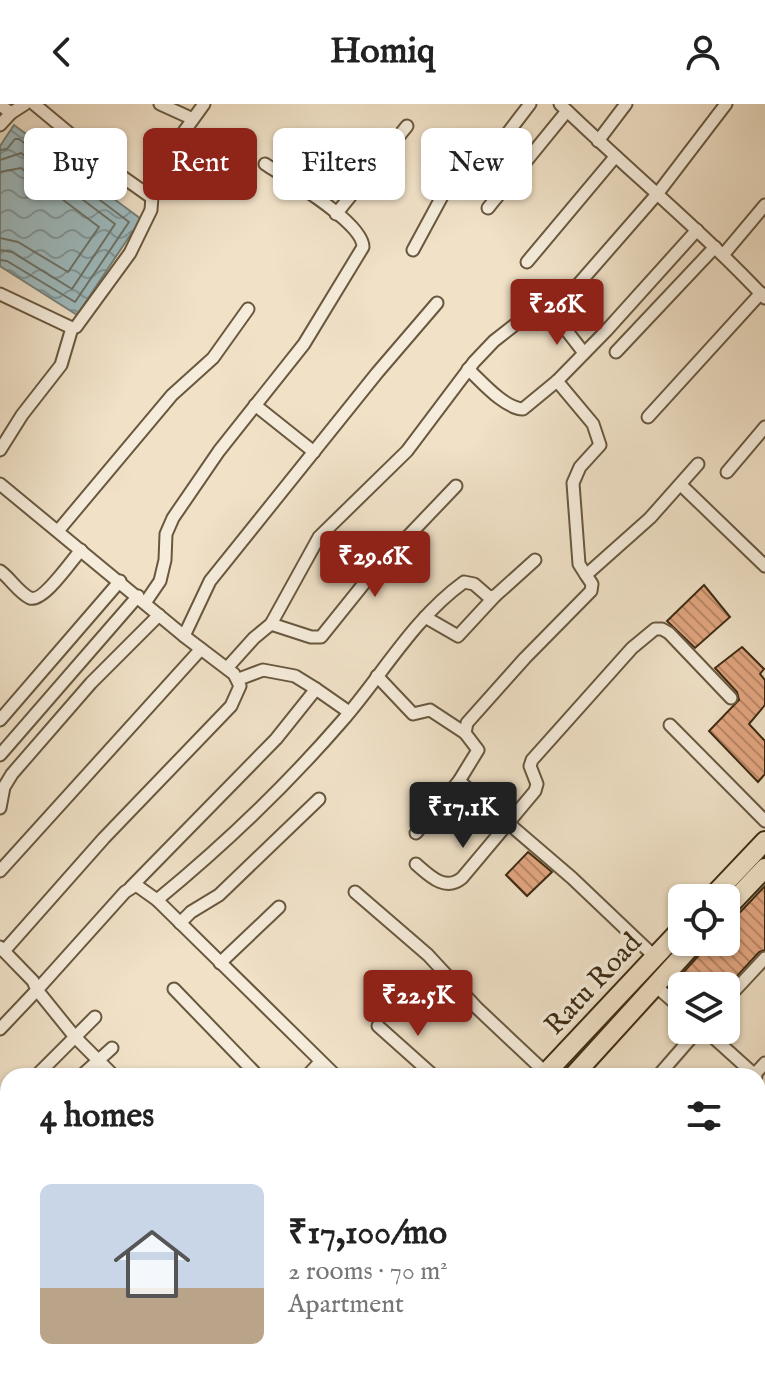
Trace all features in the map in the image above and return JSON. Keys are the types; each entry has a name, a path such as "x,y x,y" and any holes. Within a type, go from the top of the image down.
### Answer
{"main road":[{"path":"724,884 765,841"},
{"path":"735,884 765,852"},
{"path":"740,894 765,868"},
{"path":"740,905 765,879"},
{"name":"Ratu Road","path":"555,1068 668,942"},
{"path":"556,1068 668,954"},
{"path":"580,1068 682,956"},
{"name":"Ratu Road","path":"588,1068 690,956"}],"street":[{"path":"0,125 25,104"},
{"path":"34,104 143,191"},
{"path":"160,104 193,119"},
{"path":"187,128 204,104"},
{"path":"413,250 453,176 474,153 500,143 530,104"},
{"path":"598,141 626,104"},
{"path":"549,313 555,311 658,193 726,104"},
{"path":"0,105 11,113"},
{"path":"488,208 564,108 658,193 763,296 648,417"},
{"path":"336,214 407,126"},
{"path":"527,262 615,157"},
{"path":"0,755 160,581 166,534 173,518 219,451 304,344 363,247 360,236 336,214 265,164"},
{"path":"0,450 22,415 61,365 72,328 80,323 130,253 147,221 150,200"},
{"path":"616,352 765,205"},
{"path":"468,369 517,409 529,405 584,353 697,230"},
{"path":"0,294 72,328"},
{"path":"184,636 210,581 437,303"},
{"path":"58,531 172,395 213,358 248,309"},
{"path":"227,668 271,624 319,537 407,451 468,369 494,341 521,319 537,312 553,313 584,353"},
{"path":"465,733 467,723 591,591 592,584 579,564 573,483 580,467 600,445 593,424 557,381"},
{"path":"255,405 314,452"},
{"path":"727,472 765,427"},
{"path":"586,575 650,518 698,464"},
{"path":"0,484 239,679 240,686 231,706 2,949 33,981 75,1036 106,1068"},
{"path":"681,485 765,566"},
{"path":"271,624 311,637 321,637 370,576 456,486"},
{"path":"0,571 31,598 37,598 45,593 81,550"},
{"path":"425,617 458,636 495,596 535,560"},
{"path":"0,720 120,581"},
{"path":"157,900 245,825 349,712 438,602 464,582 474,584 489,597 495,596"},
{"path":"0,808 4,787 12,774 91,683 159,615"},
{"path":"416,864 443,883 456,883 469,871 535,791 537,784 530,766 532,760 632,648 655,629 669,633 731,698"},
{"path":"0,871 201,649"},
{"path":"239,679 263,670 295,676 349,712"},
{"path":"377,676 413,714 430,710 465,733 478,750 459,781 416,833"},
{"path":"0,1029 131,887 276,739 316,689"},
{"path":"670,725 765,821"},
{"path":"459,781 509,822 654,956"},
{"path":"180,923 191,912 219,895 319,799"},
{"path":"131,887 142,887 157,900 327,1068"},
{"path":"355,892 428,955 477,1008 541,1068"},
{"path":"220,963 279,907"},
{"path":"740,985 765,958"},
{"path":"174,989 250,1068"},
{"path":"659,989 668,997"},
{"path":"44,1068 95,1017"},
{"path":"378,1026 425,1068"},
{"path":"665,1068 686,1044"},
{"path":"721,1044 747,1068"},
{"path":"90,1068 112,1048"},
{"path":"314,1068 320,1062"}],"water":[{"path":"14,125 24,132 24,200 115,200 141,219 77,315 0,266 0,146"}],"building":[{"path":"704,585 730,617 695,648 667,621"},
{"path":"742,647 764,669 760,674 765,680 765,705 749,724 765,741 765,774 758,782 709,731 739,700 737,692 715,668"},
{"path":"528,852 552,872 527,896 506,875"},
{"path":"765,886 765,950 759,952 740,973 684,972 698,956 740,956 740,912"}]}
